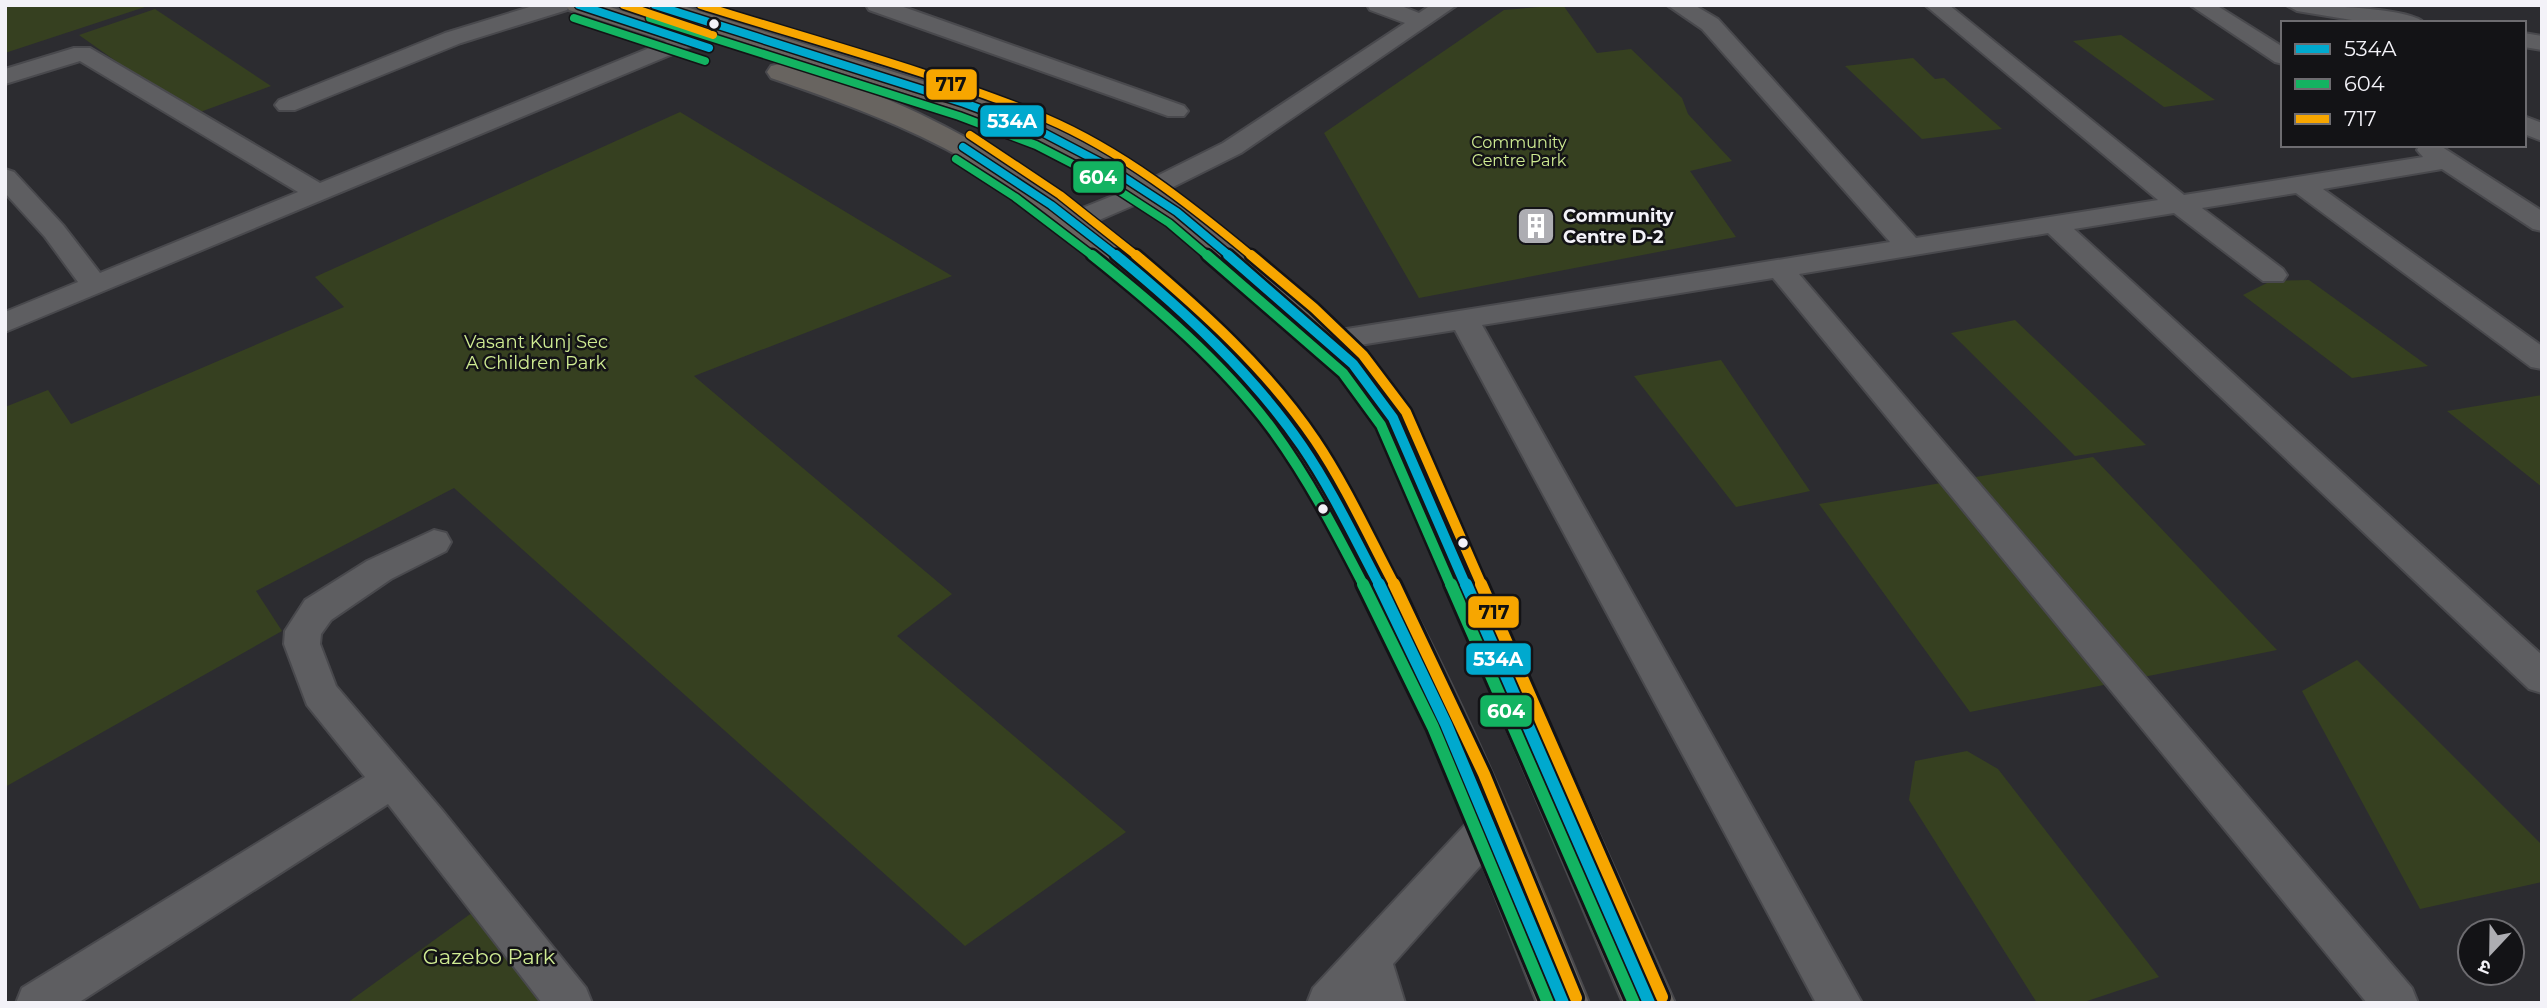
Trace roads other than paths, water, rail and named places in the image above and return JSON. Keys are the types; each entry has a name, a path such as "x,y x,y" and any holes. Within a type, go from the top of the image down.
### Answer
{"main road":[{"path":"578,5 863,100 956,143 1007,172 1074,221 1145,281 1228,358 1270,403 1307,453 1395,611 1491,825 1563,1003"},
{"path":"654,5 964,103 1042,132 1105,165 1186,219 1305,319 1353,364 1393,418 1649,1003"}],"street":[{"path":"287,104 453,38 559,5"},
{"path":"877,5 1175,111"},
{"path":"1378,5 1421,21"},
{"path":"1074,221 1146,191 1232,148 1446,5"},
{"path":"1678,5 1710,23 1909,248"},
{"path":"1936,5 2179,204 2273,275"},
{"path":"2201,5 2281,56"},
{"path":"2297,5 2352,17 2393,21"},
{"path":"5,323 720,26"},
{"path":"5,77 82,53 317,193"},
{"path":"2526,124 2542,134"},
{"path":"2425,147 2542,223"},
{"path":"1328,341 2447,161"},
{"path":"5,177 54,231 95,286"},
{"path":"2301,185 2542,360"},
{"path":"2053,224 2542,678"},
{"path":"1779,268 2396,1003"},
{"path":"1464,319 1840,1003"},
{"path":"434,542 350,588 318,610 303,631 302,644 320,694 390,782 428,823 569,1003"},
{"path":"38,1003 390,782"},
{"path":"1329,1003 1491,825"},
{"path":"1368,959 1383,1003"}],"place":[{"name":"Community Centre D-2","path":"1536,226"}],"park label":[{"name":"Community Centre Park","path":"1519,151"},
{"name":"Vasant Kunj Sec A Children Park","path":"536,352"},
{"name":"Gazebo Park","path":"489,957"}]}
